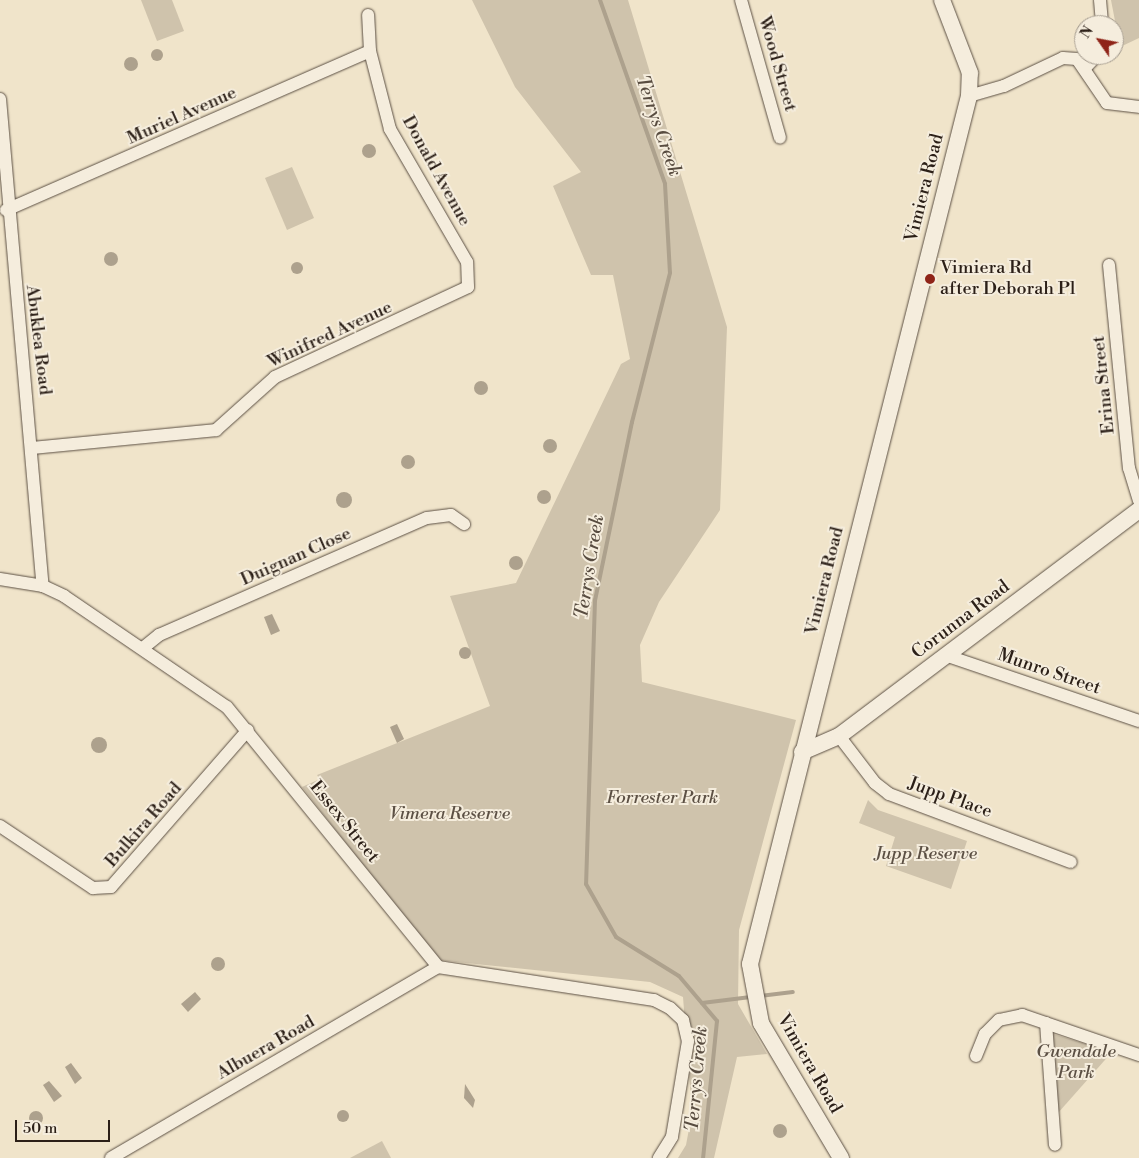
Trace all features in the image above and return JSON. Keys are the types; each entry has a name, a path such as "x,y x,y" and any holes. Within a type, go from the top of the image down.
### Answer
{"street":[{"name":"Wood Street","path":"740,0 780,138"},
{"name":"Vimiera Road","path":"841,1158 758,1012 752,987 750,964 969,96 970,72 942,0"},
{"path":"1100,0 1101,15"},
{"name":"Donald Avenue","path":"368,15 370,51 390,129 467,262 470,282"},
{"name":"Muriel Avenue","path":"6,210 370,51"},
{"path":"969,96 989,92 1063,58 1077,59 1086,67 1107,103 1139,107"},
{"name":"Abuklea Road","path":"0,99 6,210 33,448 42,586"},
{"name":"Erina Street","path":"1109,265 1129,468 1139,501"},
{"name":"Winifred Avenue","path":"33,448 216,430 276,377 456,296 470,282"},
{"name":"Corunna Road","path":"802,752 839,736 948,656 1139,510"},
{"name":"Duignan Close","path":"143,648 159,635 427,518 451,515 464,524"},
{"name":"Essex Street","path":"0,579 42,586 143,648 211,694 248,730 438,968"},
{"name":"Munro Street","path":"948,656 1139,721"},
{"name":"Bulkira Road","path":"0,826 93,888 111,888 248,730"},
{"name":"Jupp Place","path":"839,736 875,783 889,794 1071,862"},
{"path":"438,968 654,1000 683,1020 688,1041 686,1070 672,1137 659,1158"},
{"name":"Albuera Road","path":"111,1158 438,968"},
{"path":"976,1056 985,1034 999,1020 1022,1015 1139,1055"},
{"path":"1046,1023 1055,1144"}],"green space":[{"path":"141,0 172,0 184,31 157,41"},
{"path":"472,0 628,0 727,327 720,510 659,602 640,645 642,682 796,720 739,930 738,1004 767,1054 737,1057 714,1158 678,1158 686,1145 692,1113 683,997 650,982 437,960 302,787 320,779 317,775 490,706 450,596 516,583 621,364 630,359 613,275 591,275 553,186 581,172 515,87"},
{"path":"1111,0 1139,0 1139,38 1124,45 1124,15 1114,15"},
{"path":"292,167 314,218 287,230 265,178"},
{"name":"Jupp Reserve","path":"868,800 878,810 967,841 951,889 886,866 895,837 859,823"},
{"name":"Gwendale Park","path":"1053,1034 1112,1052 1058,1113"},
{"path":"382,1141 391,1158 350,1158"}],"shaded area":[{"path":"155,49 159,49 163,55 159,61 155,61 151,57 151,53"},
{"path":"131,57 136,59 138,64 136,69 131,71 126,69 124,64 126,59"},
{"path":"369,144 374,146 376,151 374,156 369,158 364,156 362,151 364,146"},
{"path":"111,252 116,254 118,259 116,264 111,266 106,264 104,259 106,254"},
{"path":"295,262 299,262 303,268 299,274 295,274 291,270 291,266"},
{"path":"478,381 484,381 488,388 484,395 478,395 474,391 474,385"},
{"path":"550,439 555,441 557,446 555,451 550,453 545,451 543,446 545,441"},
{"path":"408,455 413,457 415,462 413,467 408,469 403,467 401,462 403,457"},
{"path":"544,490 549,492 551,497 549,502 544,504 539,502 537,497 539,492"},
{"path":"344,492 352,500 344,508 336,500"},
{"path":"516,556 521,558 523,563 521,568 516,570 511,568 509,563 511,558"},
{"path":"272,614 280,631 271,635 264,617"},
{"path":"463,647 467,647 471,653 467,659 463,659 459,655 459,651"},
{"path":"397,724 404,739 397,743 390,727"},
{"path":"96,737 102,737 107,742 105,751 96,753 91,748 91,742"},
{"path":"218,957 223,959 225,964 223,969 218,971 213,969 211,964 213,959"},
{"path":"195,992 201,999 188,1012 181,1004"},
{"path":"71,1063 82,1078 75,1084 65,1067"},
{"path":"49,1081 62,1096 54,1102 43,1085"},
{"path":"465,1084 475,1100 473,1108 464,1098"},
{"path":"345,1110 348,1111 348,1121 341,1122 338,1121 337,1114 338,1111"},
{"path":"36,1111 41,1113 43,1118 41,1123 36,1125 31,1123 29,1118 31,1113"},
{"path":"777,1124 783,1124 787,1131 783,1138 777,1138 773,1134 773,1128"}],"waterway":[{"name":"Terrys Creek","path":"600,0 665,184 670,273 632,422 595,600 586,884 616,937 679,976 717,1021 703,1158"},
{"path":"760,996 793,992"},
{"path":"702,1003 751,997"}],"place":[{"name":"Vimiera Rd after Deborah Pl","path":"930,279"}],"park label":[{"name":"Forrester Park","path":"662,798"},
{"name":"Vimera Reserve","path":"450,814"}]}
